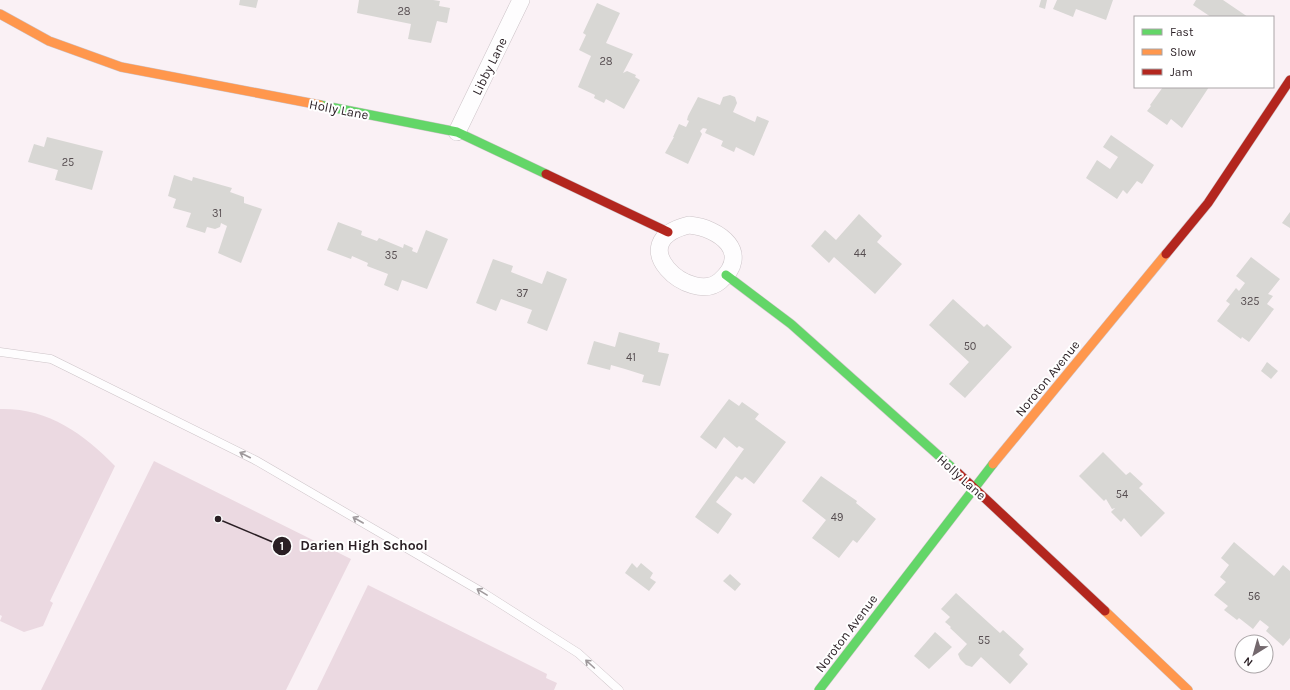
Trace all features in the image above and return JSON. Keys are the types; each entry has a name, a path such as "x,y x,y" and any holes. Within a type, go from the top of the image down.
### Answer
{"street":[{"name":"Libby Lane","path":"457,132 521,0"},
{"name":"Holly Lane","path":"0,14 49,41 121,67 457,132 668,232"},
{"name":"Noroton Avenue","path":"819,690 974,487 1208,203 1290,80"},
{"path":"689,225 702,226 716,232 726,240 732,249 734,257 726,275 717,283 706,286 693,286 672,274 664,264 659,252 660,244 668,232 689,225"},
{"name":"Holly Lane","path":"726,275 791,324 974,487 1188,690"}],"lane":[{"path":"0,352 51,359 255,460 482,592 578,653 619,690"}],"shaded area":[{"path":"0,409 34,413 64,425 90,443 115,466 50,601 53,603 43,626 24,632 0,621 2,616 0,615"},
{"path":"154,461 351,559 286,690 41,690"},
{"path":"368,585 547,674 546,678 557,683 554,690 317,690"}],"building":[{"path":"240,0 258,0 256,8 239,5"},
{"path":"359,0 433,0 440,1 439,6 450,8 447,23 437,21 431,43 408,39 411,24 357,13"},
{"path":"1041,0 1047,0 1045,9 1039,7"},
{"path":"1057,0 1113,0 1106,20 1076,9 1073,17 1053,9"},
{"path":"1196,0 1223,0 1247,16 1210,16 1193,5"},
{"path":"597,3 620,13 606,43 633,54 623,73 627,71 636,75 635,77 640,80 624,109 606,99 604,103 594,98 595,95 578,87 591,56 579,50 586,35 583,33"},
{"path":"1162,88 1208,88 1182,128 1171,119 1167,125 1147,111 1151,106 1150,105"},
{"path":"730,95 735,97 737,103 733,112 755,122 757,116 769,121 754,156 736,147 734,152 721,146 723,141 705,133 707,129 703,128 700,131 702,134 688,164 665,153 679,124 686,127 689,121 687,120 688,116 698,97 720,105 723,97"},
{"path":"1111,135 1154,165 1142,184 1137,181 1127,194 1123,190 1117,199 1086,178 1097,160 1110,169 1118,157 1103,147"},
{"path":"47,137 103,151 92,190 55,180 58,170 28,162 34,144 44,147"},
{"path":"174,175 192,181 193,177 232,188 230,192 244,197 244,203 262,209 241,263 218,253 227,226 221,223 220,227 215,229 207,227 205,233 186,227 191,213 173,208 176,199 168,196"},
{"path":"1290,212 1290,228 1282,223"},
{"path":"859,214 882,236 877,242 902,264 875,294 834,257 829,263 811,246 825,230 836,240"},
{"path":"338,222 362,231 361,235 377,241 379,238 403,248 404,244 413,248 412,251 417,253 426,230 448,239 427,289 402,280 398,291 384,285 388,274 367,266 368,263 352,256 351,259 327,250"},
{"path":"1251,257 1280,279 1268,294 1273,296 1267,304 1274,309 1249,342 1242,337 1241,339 1217,321 1230,304 1226,301 1236,288 1239,291 1245,283 1236,276"},
{"path":"493,259 513,266 511,272 542,284 547,271 567,279 547,331 527,323 532,310 501,299 496,311 476,303"},
{"path":"953,299 984,327 987,324 1012,347 965,398 949,384 969,362 929,325"},
{"path":"619,332 660,343 658,352 669,354 660,386 642,382 644,375 625,369 611,365 610,370 587,364 594,341 615,347"},
{"path":"1267,362 1278,371 1271,379 1261,371"},
{"path":"729,399 739,406 742,402 759,414 755,419 786,442 754,484 745,477 742,480 736,476 716,502 732,514 718,534 695,517 744,449 739,446 737,448 724,437 716,449 700,437"},
{"path":"1103,452 1126,475 1130,472 1143,484 1139,488 1165,513 1141,537 1124,518 1121,522 1111,512 1115,508 1112,509 1106,499 1104,501 1079,476"},
{"path":"821,476 857,501 856,503 876,519 857,543 853,540 839,558 812,538 826,520 802,501"},
{"path":"1234,542 1274,576 1283,565 1290,571 1290,638 1283,646 1274,638 1274,634 1269,634 1266,631 1269,627 1260,620 1253,629 1239,618 1237,620 1224,610 1228,606 1214,595 1226,582 1220,577 1229,565 1221,558"},
{"path":"632,563 637,568 641,563 653,573 650,578 656,582 649,591 625,573"},
{"path":"730,574 741,584 735,591 723,581"},
{"path":"956,593 1000,633 1003,630 1024,649 1019,655 1028,664 1010,684 981,657 972,667 966,665 960,659 958,654 967,644 945,622 950,617 941,609"},
{"path":"935,632 952,647 929,669 914,656"}],"traffic: fast":[{"path":"320,105 457,132 546,174"},
{"path":"726,275 791,324 957,472"},
{"path":"819,690 993,464"}],"traffic: slow":[{"path":"0,14 49,41 121,67 320,105"},
{"path":"993,464 1166,254"},
{"path":"1105,611 1188,690"}],"traffic: jam":[{"path":"1166,254 1208,203 1290,80"},
{"path":"546,174 668,232"},
{"path":"957,472 1105,611"}],"place":[{"name":"Darien High School","path":"218,519"}]}
